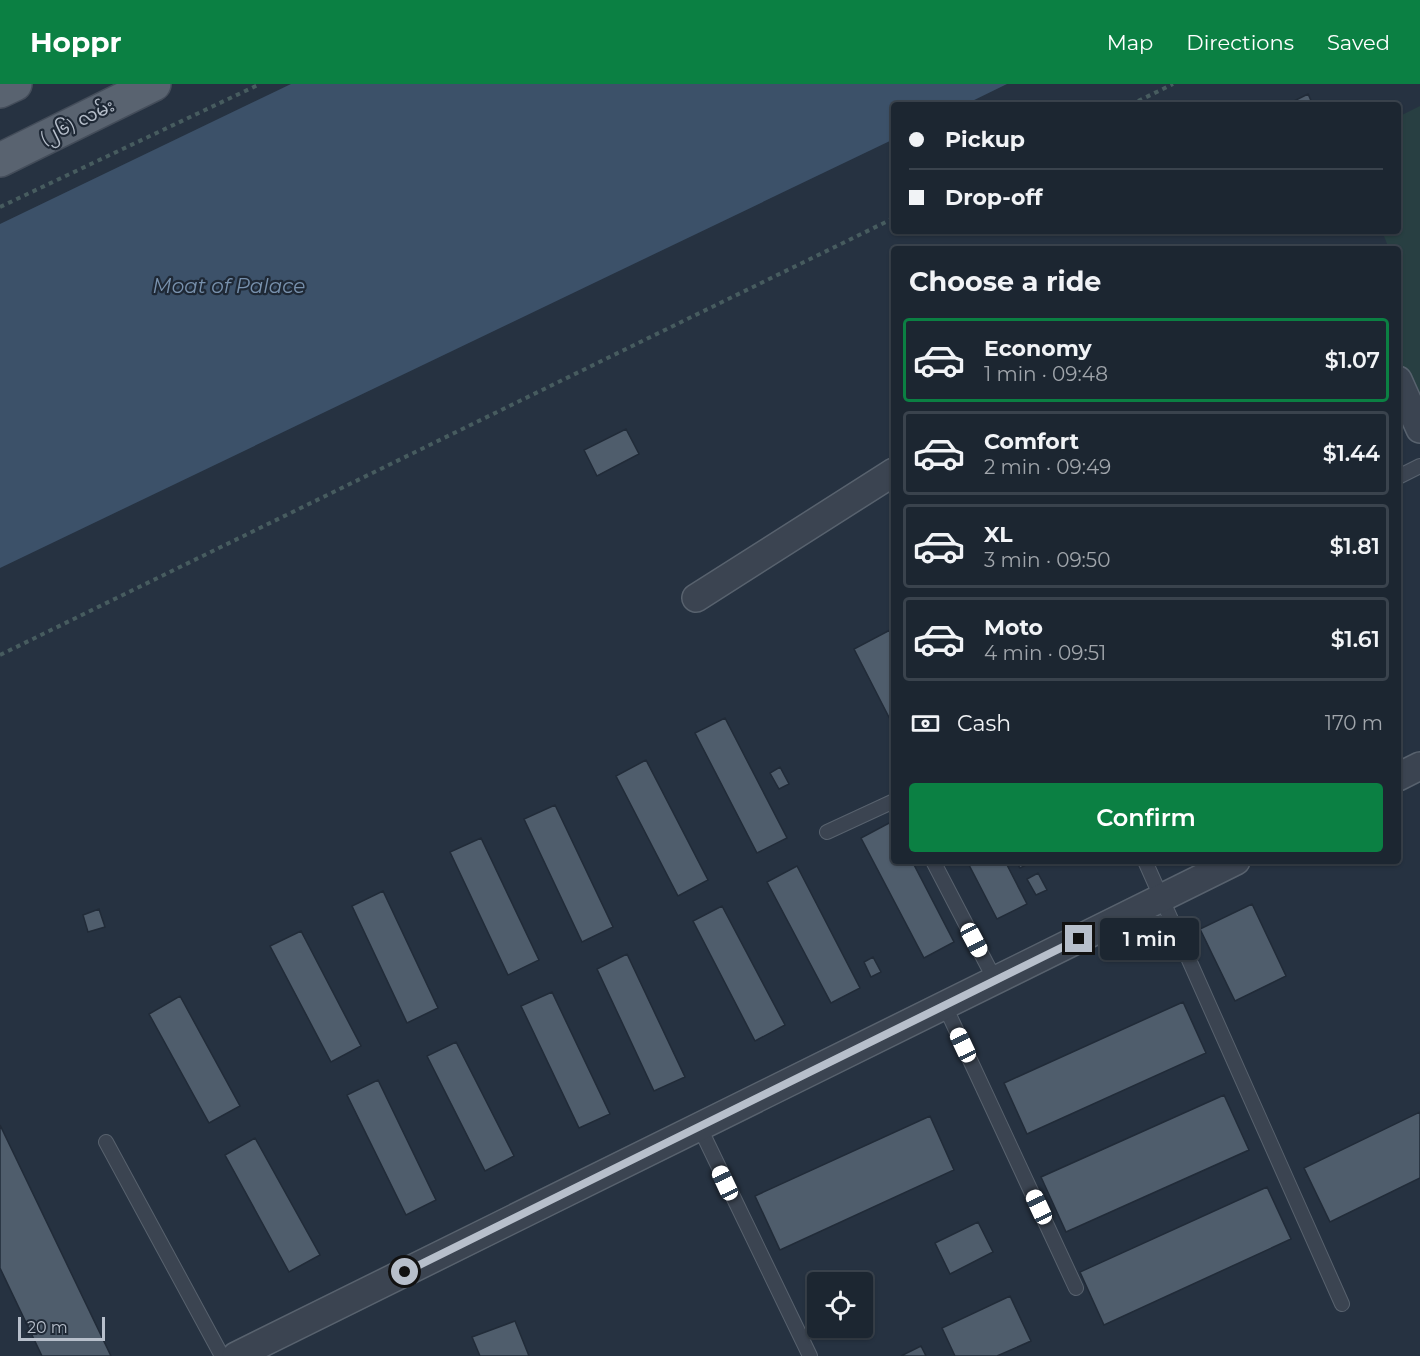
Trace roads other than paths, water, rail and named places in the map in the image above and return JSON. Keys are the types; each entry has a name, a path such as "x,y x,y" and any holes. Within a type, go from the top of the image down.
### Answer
{"main road":[{"path":"0,91 15,84"},
{"name":"(၂၆) လမ်း","path":"0,160 154,84"}],"street":[{"path":"1401,387 1420,429"},
{"path":"696,598 891,474"},
{"path":"1401,776 1420,766"},
{"path":"236,1356 1230,864"}],"lane":[{"path":"1401,476 1420,466"},
{"path":"827,832 891,802"},
{"path":"935,864 995,980"},
{"path":"1147,864 1164,898 1342,1305"},
{"path":"944,1004 1076,1288"},
{"path":"699,1126 810,1356"},
{"path":"106,1142 222,1356"}],"water":[{"name":"Moat of Palace","path":"291,84 1007,84 970,102 891,102 891,140 0,568 0,224"}]}
